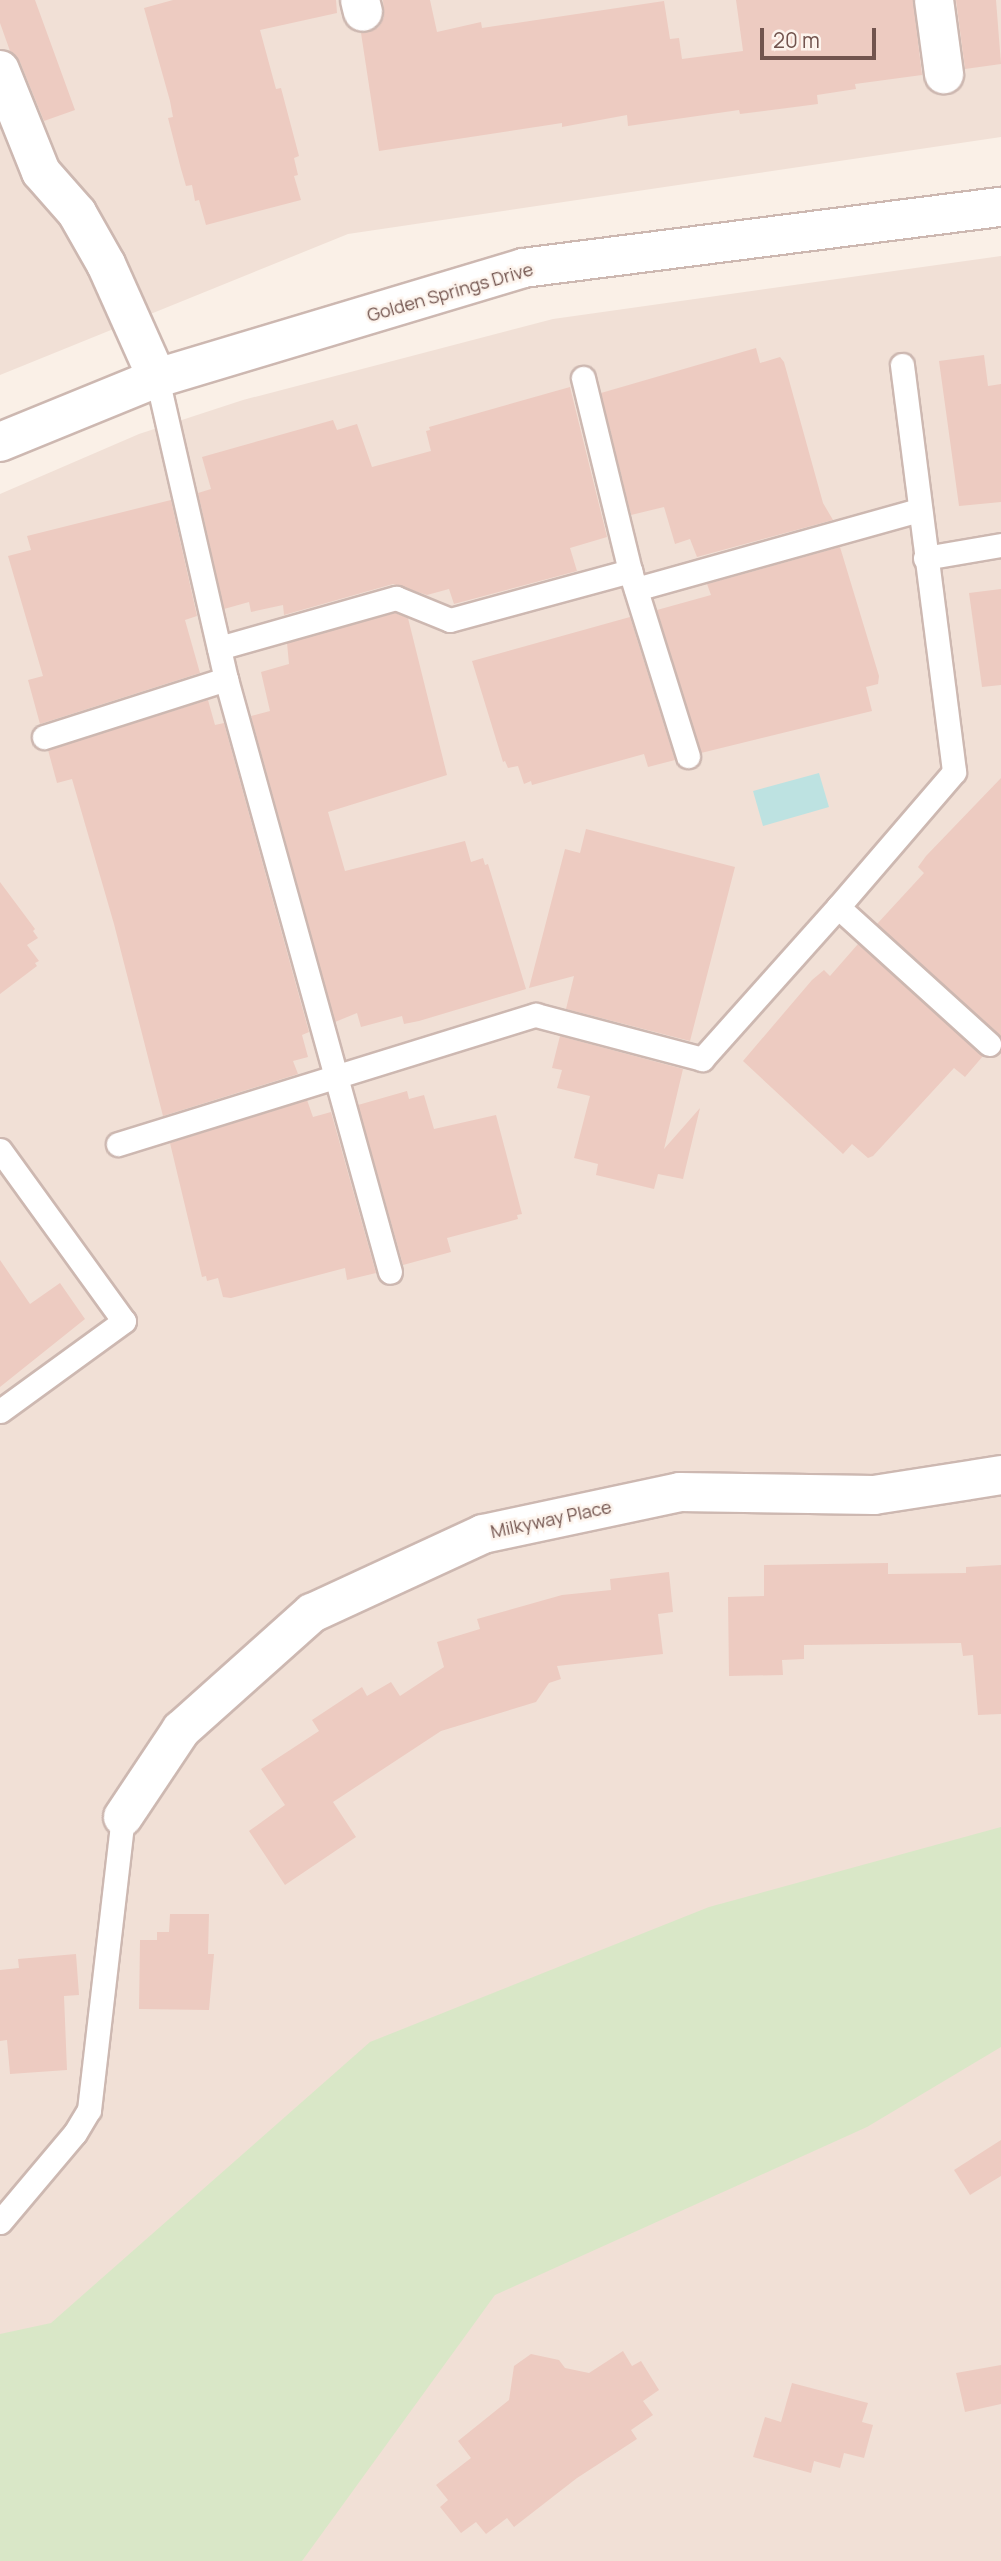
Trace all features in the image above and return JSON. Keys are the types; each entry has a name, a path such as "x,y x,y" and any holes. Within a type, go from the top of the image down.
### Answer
{"street":[{"path":"934,0 944,74"},
{"path":"0,70 41,172 77,213 106,264 156,377"},
{"name":"Golden Springs Drive","path":"0,442 156,377 523,268 1001,207"},
{"name":"Milkyway Place","path":"123,1817 181,1730 312,1613 483,1534 680,1492 874,1495 1001,1475"}],"lane":[{"path":"118,1144 536,1015 702,1059 954,772 902,365"},
{"path":"156,377 226,679 390,1272"},
{"path":"583,378 633,580 688,756"},
{"path":"219,648 396,598 450,620 633,580 919,510"},
{"path":"925,558 1001,545"},
{"path":"44,737 226,679"},
{"path":"838,907 989,1044"},
{"path":"0,1150 124,1321 0,1411"},
{"path":"0,2222 75,2133 89,2110 123,1817"}],"shaded area":[{"path":"0,0 1001,0 1001,137 348,234 0,375"},
{"path":"1001,256 1001,2561 0,2561 0,494 139,434 243,400 553,319"}],"green space":[{"path":"1001,1827 1001,2047 867,2127 495,2295 302,2561 0,2561 0,2334 51,2323 370,2042 709,1907"}],"water":[{"path":"819,773 829,807 763,826 753,791"}],"building":[{"path":"0,0 35,0 75,110 44,121 20,62 10,51 0,23"},
{"path":"173,0 336,0 337,13 260,30 276,89 281,88 299,156 294,158 298,175 294,176 301,200 206,225 199,200 195,201 192,185 186,186 181,169 168,118 173,117 170,101 144,8"},
{"path":"383,0 430,0 437,32 481,22 482,28 664,1 670,39 679,38 682,59 743,51 736,0 913,0 922,75 855,84 856,89 817,95 818,104 740,114 739,110 628,126 627,115 562,127 562,123 379,151 361,33 379,27 384,17"},
{"path":"956,0 996,0 1001,64 965,69"},
{"path":"756,348 760,363 780,357 784,362 823,503 833,520 697,557 690,539 675,544 664,507 631,515 601,393"},
{"path":"984,355 988,386 1001,384 1001,502 959,506 939,361"},
{"path":"570,387 607,537 570,548 577,571 454,604 449,589 427,595 393,584 284,615 283,605 251,612 249,602 224,609 198,493 211,489 202,457 333,420 337,430 357,424 372,467 431,451 426,431 430,430 429,427"},
{"path":"171,500 197,616 185,620 200,673 40,724 28,680 43,676 8,556 31,550 27,536"},
{"path":"840,547 879,676 878,684 866,687 872,711 701,753 657,610 711,595 707,584"},
{"path":"1001,589 1001,685 982,687 969,593"},
{"path":"395,613 408,618 447,775 328,812 345,871 465,841 471,862 483,858 485,865 488,864 526,989 419,1021 404,1024 402,1016 361,1027 357,1013 335,1022 251,716 270,711 261,672 289,664 287,643"},
{"path":"630,617 675,760 648,767 644,754 532,785 531,781 524,784 518,766 508,768 505,761 503,762 472,661"},
{"path":"208,700 215,725 224,723 309,1032 302,1035 308,1057 293,1061 298,1074 163,1116 114,924 72,779 57,783 48,750"},
{"path":"1001,778 1001,1037 877,924 924,873 918,867 926,856"},
{"path":"586,829 735,867 690,1041 566,1009 574,976 529,988 565,849 580,853"},
{"path":"0,882 35,929 33,931 38,938 27,945 39,961 35,963 37,966 0,994"},
{"path":"858,944 983,1056 965,1077 954,1068 873,1156 868,1158 852,1144 843,1154 743,1061 812,980 824,970 830,976"},
{"path":"560,1036 683,1069 664,1149 700,1108 683,1179 658,1174 654,1189 596,1175 598,1164 574,1158 590,1096 557,1088 562,1070 552,1068"},
{"path":"407,1091 409,1099 424,1095 434,1129 496,1115 522,1214 517,1215 518,1219 447,1238 451,1252 403,1265 358,1105"},
{"path":"307,1100 313,1117 331,1112 376,1273 347,1280 345,1268 231,1298 223,1297 218,1278 207,1281 206,1276 202,1277 170,1143"},
{"path":"0,1260 30,1304 60,1283 85,1319 0,1387"},
{"path":"888,1563 888,1574 966,1573 966,1567 1001,1565 1001,1714 978,1715 973,1655 963,1656 961,1643 804,1645 804,1659 782,1660 783,1675 729,1676 728,1597 764,1596 764,1565"},
{"path":"669,1572 673,1612 658,1614 663,1654 557,1666 561,1679 549,1683 536,1702 441,1731 333,1802 356,1837 285,1885 249,1831 285,1805 261,1769 319,1731 312,1720 362,1687 367,1696 391,1682 400,1696 444,1667 437,1642 480,1629 477,1619 562,1595 611,1590 610,1579"},
{"path":"170,1914 209,1914 208,1954 214,1954 209,2010 139,2009 140,1940 157,1940 157,1932 169,1932"},
{"path":"76,1954 79,1995 64,1996 67,2070 10,2074 7,2040 0,2041 0,1970 19,1968 18,1959"},
{"path":"1001,2140 1001,2176 970,2195 954,2170"},
{"path":"623,2351 632,2366 641,2361 659,2390 643,2401 653,2415 631,2430 637,2439 577,2478 514,2527 507,2518 486,2534 476,2522 461,2533 440,2507 448,2500 436,2485 471,2458 458,2441 509,2400 514,2366 531,2354 559,2360 565,2368 589,2373"},
{"path":"1001,2365 1001,2404 965,2412 956,2373"},
{"path":"792,2383 868,2403 862,2422 873,2425 864,2458 844,2453 840,2468 814,2461 811,2473 753,2457 765,2417 781,2422"}]}
